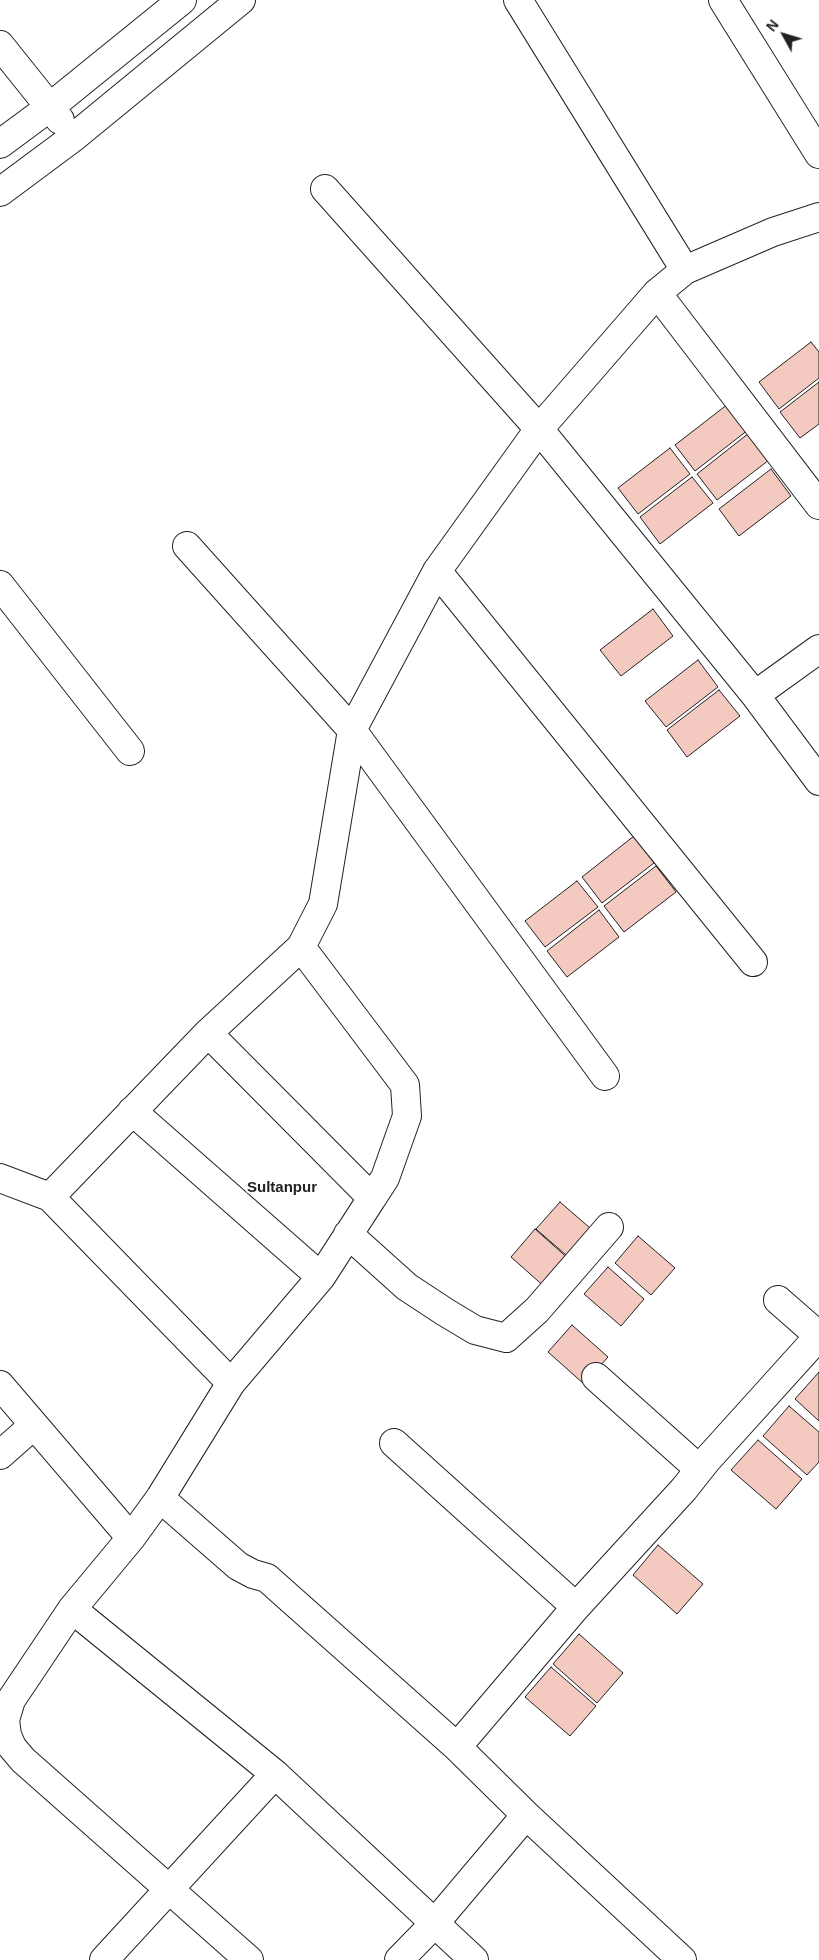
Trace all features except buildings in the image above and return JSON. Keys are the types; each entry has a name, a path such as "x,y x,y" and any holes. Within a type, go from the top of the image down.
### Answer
{"street":[{"path":"0,192 74,137 241,0"},
{"path":"518,0 685,270"},
{"path":"723,0 819,154"},
{"path":"0,144 50,107 178,1 202,33"},
{"path":"0,45 74,137"},
{"path":"325,189 538,429 755,695 819,781"},
{"path":"50,1197 208,1033 301,947 323,904 352,730 437,571 538,429 657,293 685,270 773,232 819,217"},
{"path":"657,293 819,505"},
{"path":"187,546 352,730 605,1076"},
{"path":"437,571 753,962"},
{"path":"0,586 130,751"},
{"path":"755,695 819,649"},
{"path":"250,1960 22,1760 12,1747 3,1720 11,1700 72,1609 131,1538 160,1498 231,1384 321,1277 385,1178 407,1116 405,1085 301,947"},
{"path":"208,1033 372,1198"},
{"path":"132,1111 321,1277"},
{"path":"0,1178 50,1197 231,1384"},
{"path":"348,1234 407,1287 475,1330 506,1338 537,1310 609,1227"},
{"path":"457,1747 576,1606 684,1489 699,1469 819,1336 778,1300"},
{"path":"596,1377 699,1469"},
{"path":"0,1385 131,1538"},
{"path":"0,1455 34,1425"},
{"path":"394,1442 576,1606"},
{"path":"160,1498 238,1566 253,1574 267,1578 457,1747 526,1815 682,1960"},
{"path":"72,1609 275,1774 474,1960"},
{"path":"104,1960 275,1774"},
{"path":"399,1960 434,1924 526,1815"}],"district":[{"name":"Sultanpur","path":"282,1188"}]}
